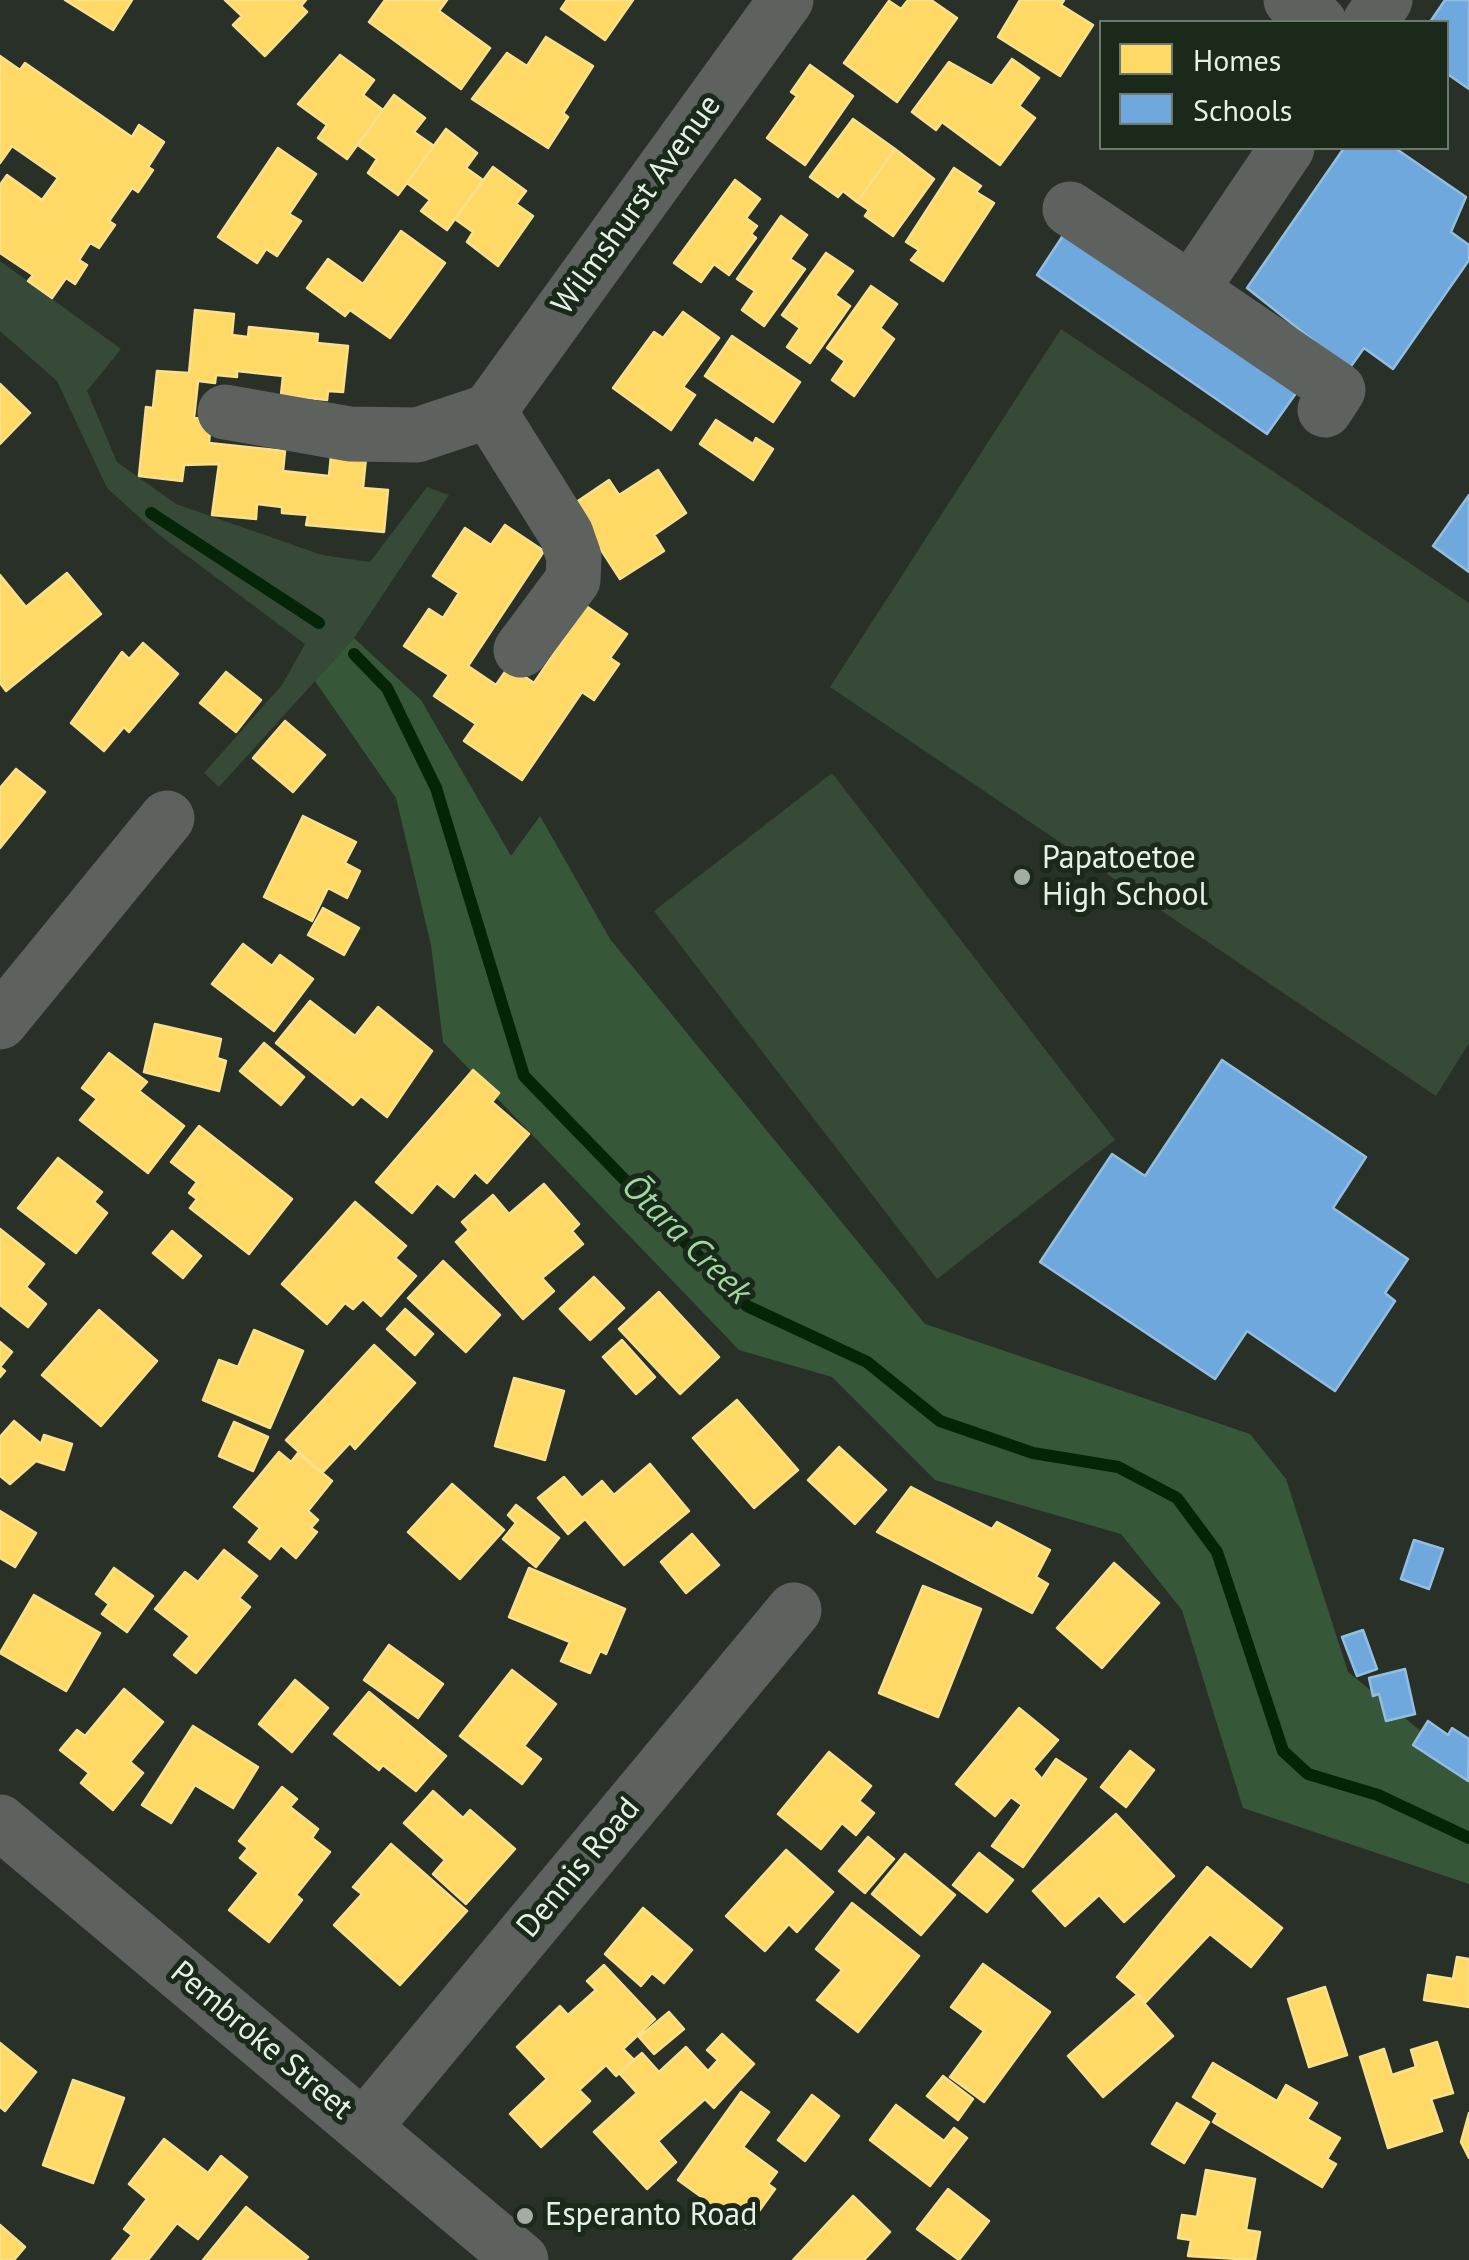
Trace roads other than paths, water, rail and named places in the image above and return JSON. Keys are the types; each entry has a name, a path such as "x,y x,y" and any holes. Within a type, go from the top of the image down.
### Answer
{"street":[{"name":"Wilmshurst Avenue","path":"489,410 786,0"},
{"path":"1291,0 1316,20"},
{"path":"1191,290 1285,150"},
{"path":"1070,209 1338,390 1325,410"},
{"path":"225,412 350,434 418,435 489,410 566,534 574,557 573,580 521,650"},
{"path":"0,1022 167,818"},
{"name":"Dennis Road","path":"364,2127 794,1610"},
{"name":"Pembroke Street","path":"0,1822 521,2260"}],"waterway":[{"name":"Ōtara Creek","path":"151,513 319,623"},
{"name":"Ōtara Creek","path":"354,654 387,688 436,788 524,1076 747,1306 867,1362 940,1421 1033,1453 1118,1467 1177,1498 1217,1552 1283,1751 1308,1774 1378,1795 1469,1838"}],"place":[{"name":"Papatoetoe High School","path":"1022,877"},
{"name":"Esperanto Road","path":"525,2216"}]}
